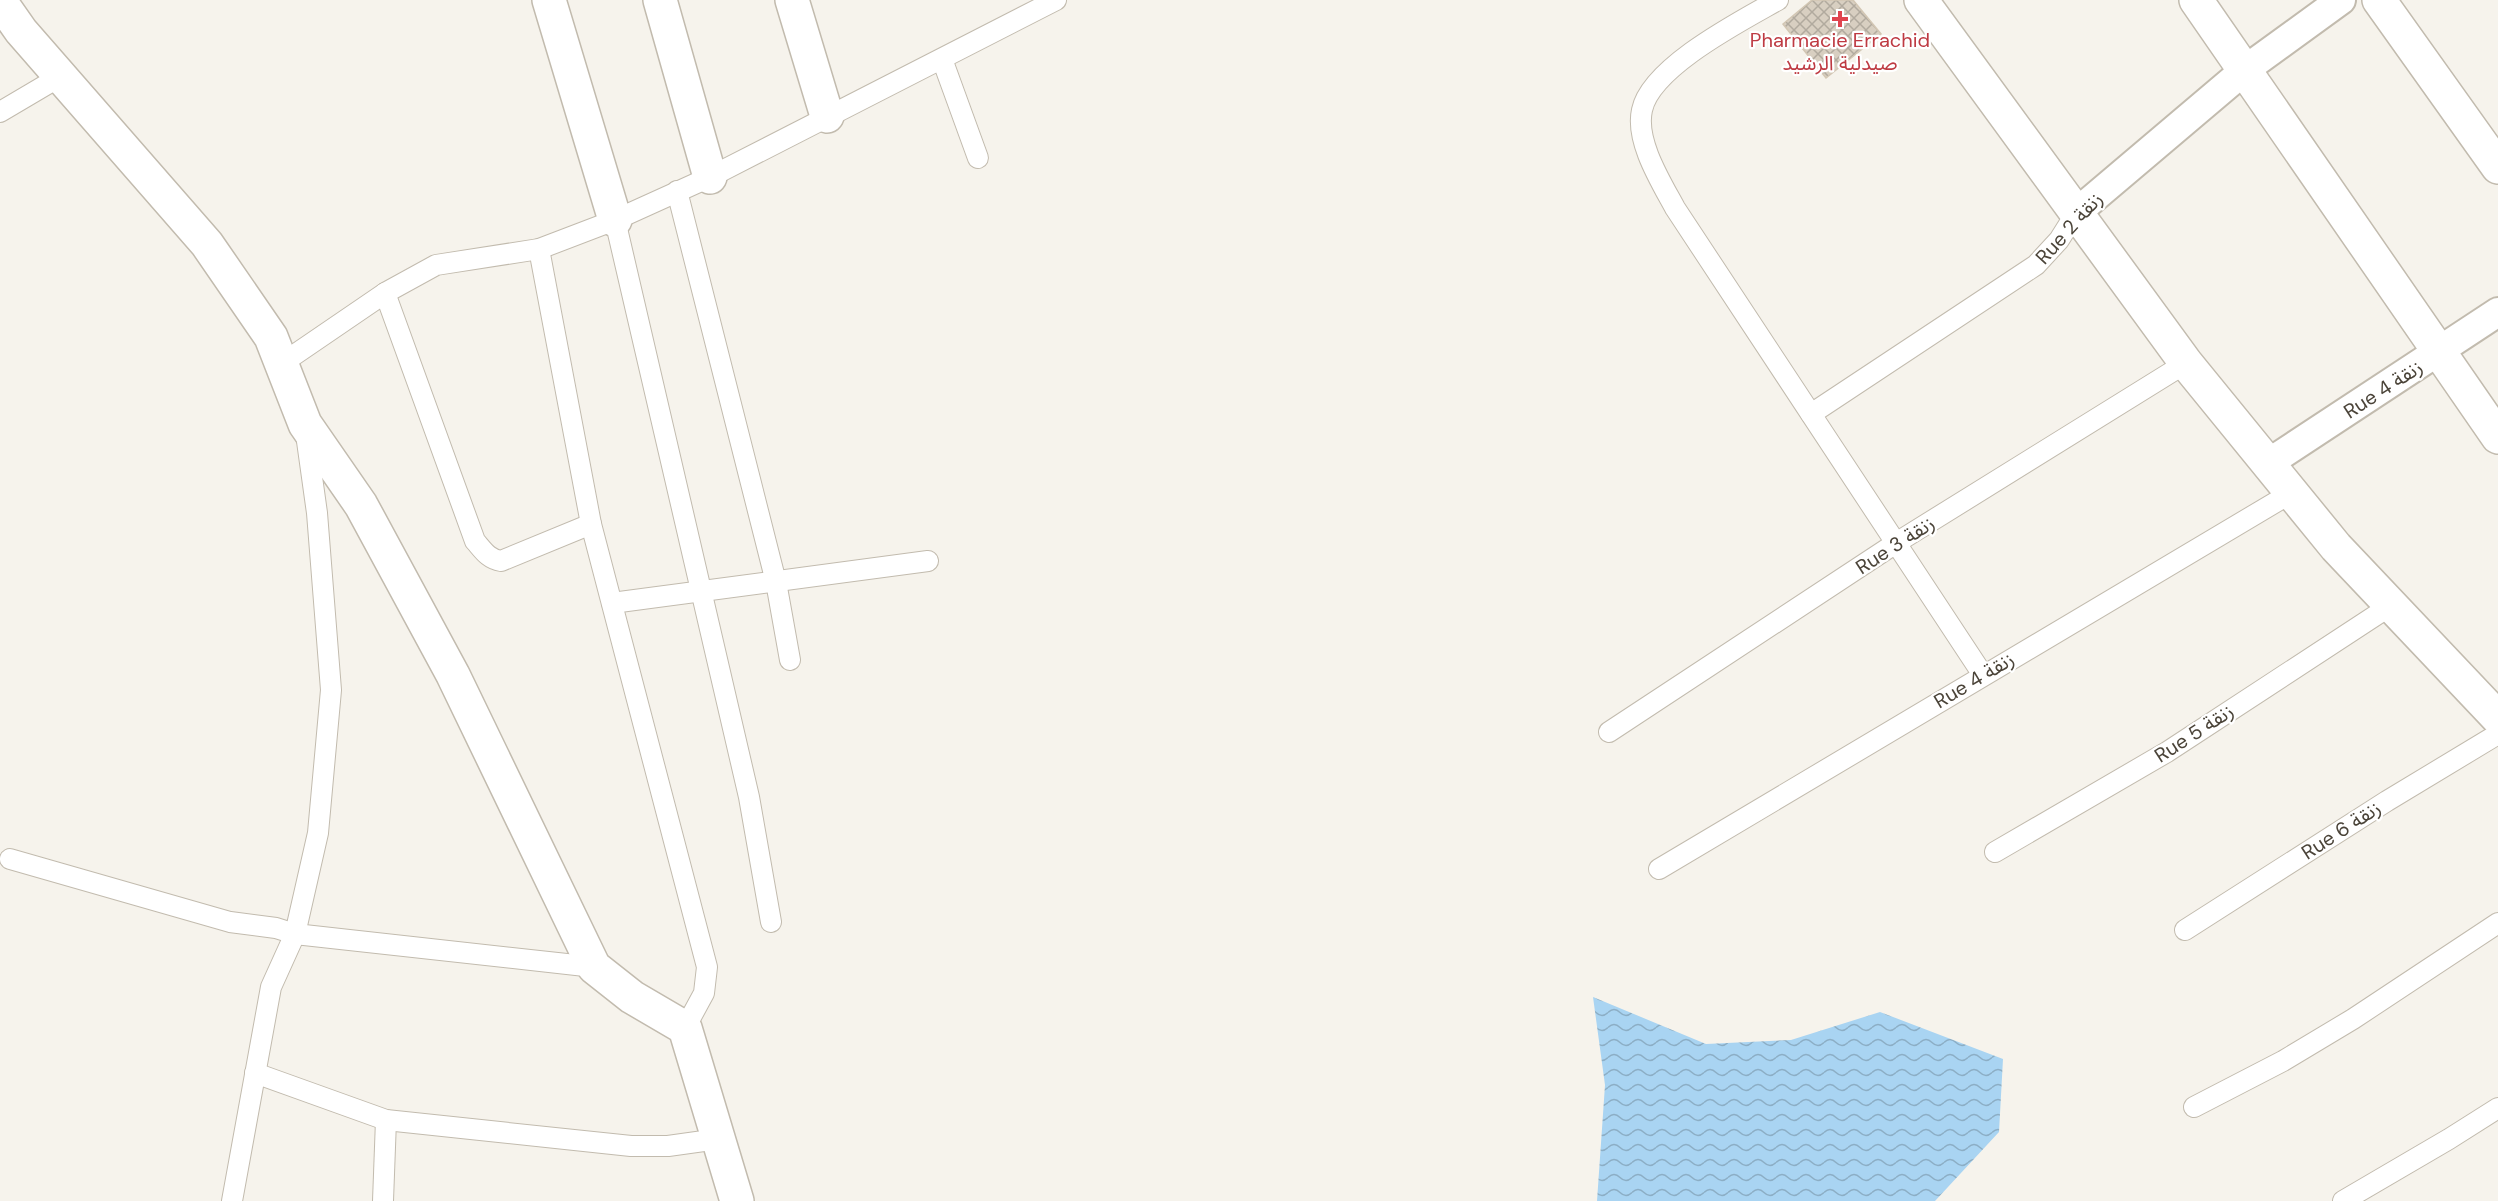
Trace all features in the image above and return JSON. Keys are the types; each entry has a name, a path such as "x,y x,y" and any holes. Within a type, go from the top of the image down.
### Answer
{"street":[{"path":"549,0 615,220"},
{"path":"660,0 710,177"},
{"path":"792,0 826,116"},
{"path":"1921,0 2186,363 2267,464 2390,606 2498,718"},
{"path":"2196,0 2246,69 2498,437"},
{"name":"Rue 2 زنقة","path":"2076,213 2246,69 2341,0"},
{"path":"2379,0 2498,167"},
{"path":"0,1 21,31 207,244 271,337 305,424 361,505 453,675 594,967 632,997 685,1028 736,1201"},
{"name":"Rue 4 زنقة","path":"2267,464 2441,352 2498,312"}],"lane":[{"path":"281,364 385,293 436,265 539,249 615,220 710,177 1056,0"},
{"path":"1778,0 1719,34 1658,81 1647,95 1641,111 1643,132 1653,167 1675,208 1983,675"},
{"path":"942,59 978,158"},
{"path":"0,112 61,76"},
{"path":"677,191 776,582 790,660"},
{"name":"Rue 2 زنقة","path":"1811,414 2036,265 2059,240 2076,213"},
{"path":"615,220 751,803 771,922"},
{"path":"539,249 591,524 707,967 704,993 685,1028"},
{"path":"385,293 475,541 485,553 492,560 501,561 591,524"},
{"name":"Rue 3 زنقة","path":"1609,732 1896,543 2186,363"},
{"path":"232,1201 271,987 295,934 318,833 332,690 317,513 305,424"},
{"name":"Rue 4 زنقة","path":"1659,869 2291,493"},
{"path":"612,603 701,593 928,561"},
{"name":"Rue 5 زنقة","path":"1995,852 2167,752 2390,606"},
{"name":"Rue 6 زنقة","path":"2185,930 2387,801 2498,734"},
{"path":"10,859 230,922 276,928 295,934 594,967"},
{"path":"2194,1107 2283,1061 2353,1019 2498,922"},
{"path":"255,1073 386,1120 631,1146 668,1146 718,1139"},
{"path":"2343,1201 2498,1108"},
{"path":"383,1201 386,1120"}],"water":[{"path":"1593,997 1706,1044 1791,1040 1880,1012 2003,1059 1999,1132 1935,1201 1597,1201 1605,1085"}],"building":[{"path":"1812,0 1853,0 1881,34 1826,78 1783,24"}],"place":[{"name":"Pharmacie Errachid صيدلية الرشيد","path":"1840,19"}]}
